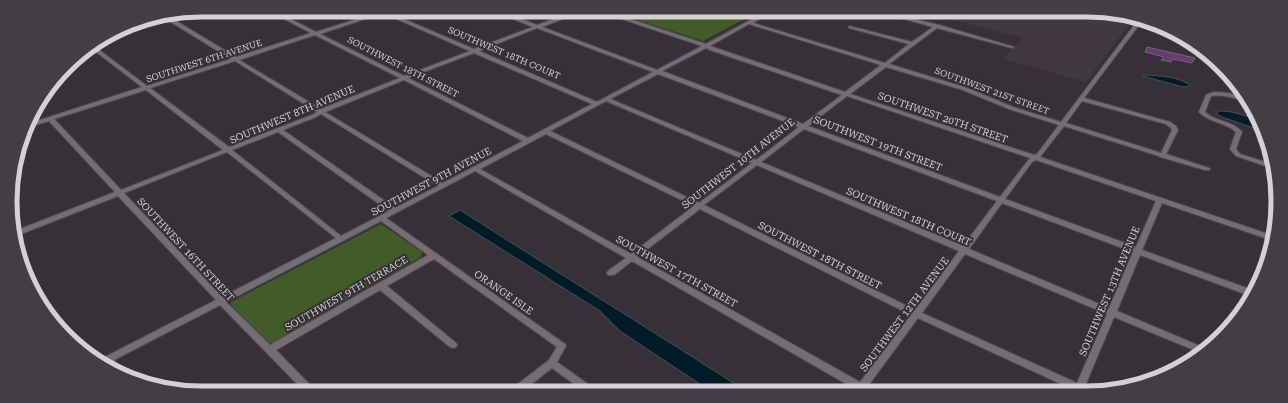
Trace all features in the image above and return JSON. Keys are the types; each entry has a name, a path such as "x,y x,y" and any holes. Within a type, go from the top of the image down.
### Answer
{"street":[{"name":"SOUTHWEST 18TH STREET","path":"282,17 528,141"},
{"name":"SOUTHWEST 6TH AVENUE","path":"34,124 365,17"},
{"name":"SOUTHWEST 18TH COURT","path":"397,17 597,104"},
{"name":"SOUTHWEST 19TH STREET","path":"511,17 1247,292"},
{"name":"SOUTHWEST 8TH AVENUE","path":"20,232 314,116 322,111 403,78 563,17"},
{"name":"SOUTHWEST 20TH STREET","path":"621,17 1267,236"},
{"name":"SOUTHWEST 9TH AVENUE","path":"107,360 547,132 760,17"},
{"path":"901,17 1012,47"},
{"path":"174,20 443,186"},
{"name":"SOUTHWEST 21ST STREET","path":"749,23 966,89 1011,108 1207,169"},
{"name":"SOUTHWEST 12TH AVENUE","path":"866,386 916,314 1030,161 1039,155 1060,124 1137,24"},
{"name":"SOUTHWEST 10TH AVENUE","path":"611,273 937,26"},
{"path":"851,27 913,44"},
{"path":"97,50 341,239"},
{"path":"1238,96 1209,95 1202,112 1204,115 1212,119 1236,127 1239,132 1233,149 1238,155 1267,165"},
{"name":"SOUTHWEST 18TH COURT","path":"606,99 1197,349"},
{"path":"1080,99 1168,123 1174,127 1175,130 1162,156"},
{"name":"SOUTHWEST 16TH STREET","path":"50,119 221,301 306,386"},
{"path":"278,130 394,211"},
{"name":"SOUTHWEST 18TH STREET","path":"547,132 700,206 916,314 1072,386"},
{"name":"SOUTHWEST 17TH STREET","path":"476,169 856,386"},
{"name":"SOUTHWEST 13TH AVENUE","path":"1083,386 1111,312 1160,199"},
{"name":"ORANGE ISLE","path":"381,218 562,346 552,363"},
{"name":"SOUTHWEST 9TH TERRACE","path":"269,350 433,256"},
{"path":"381,286 453,345"},
{"path":"522,386 552,363 584,386"}],"shaded area":[{"path":"942,17 1099,17 1131,22 1086,82 1003,59 1023,38"}],"green space":[{"path":"629,17 749,17 703,41"},
{"path":"381,224 422,252 421,257 272,343 267,343 231,305 231,302"}],"water":[{"path":"1143,76 1175,78 1191,86 1183,87"},
{"path":"1218,111 1232,112 1251,117 1256,129 1222,117 1217,114"},
{"path":"460,210 738,386 703,386 620,331 600,311 449,216"}],"building":[{"path":"1147,47 1195,58 1192,63 1173,59 1171,62 1161,60 1164,57 1145,52"}]}
